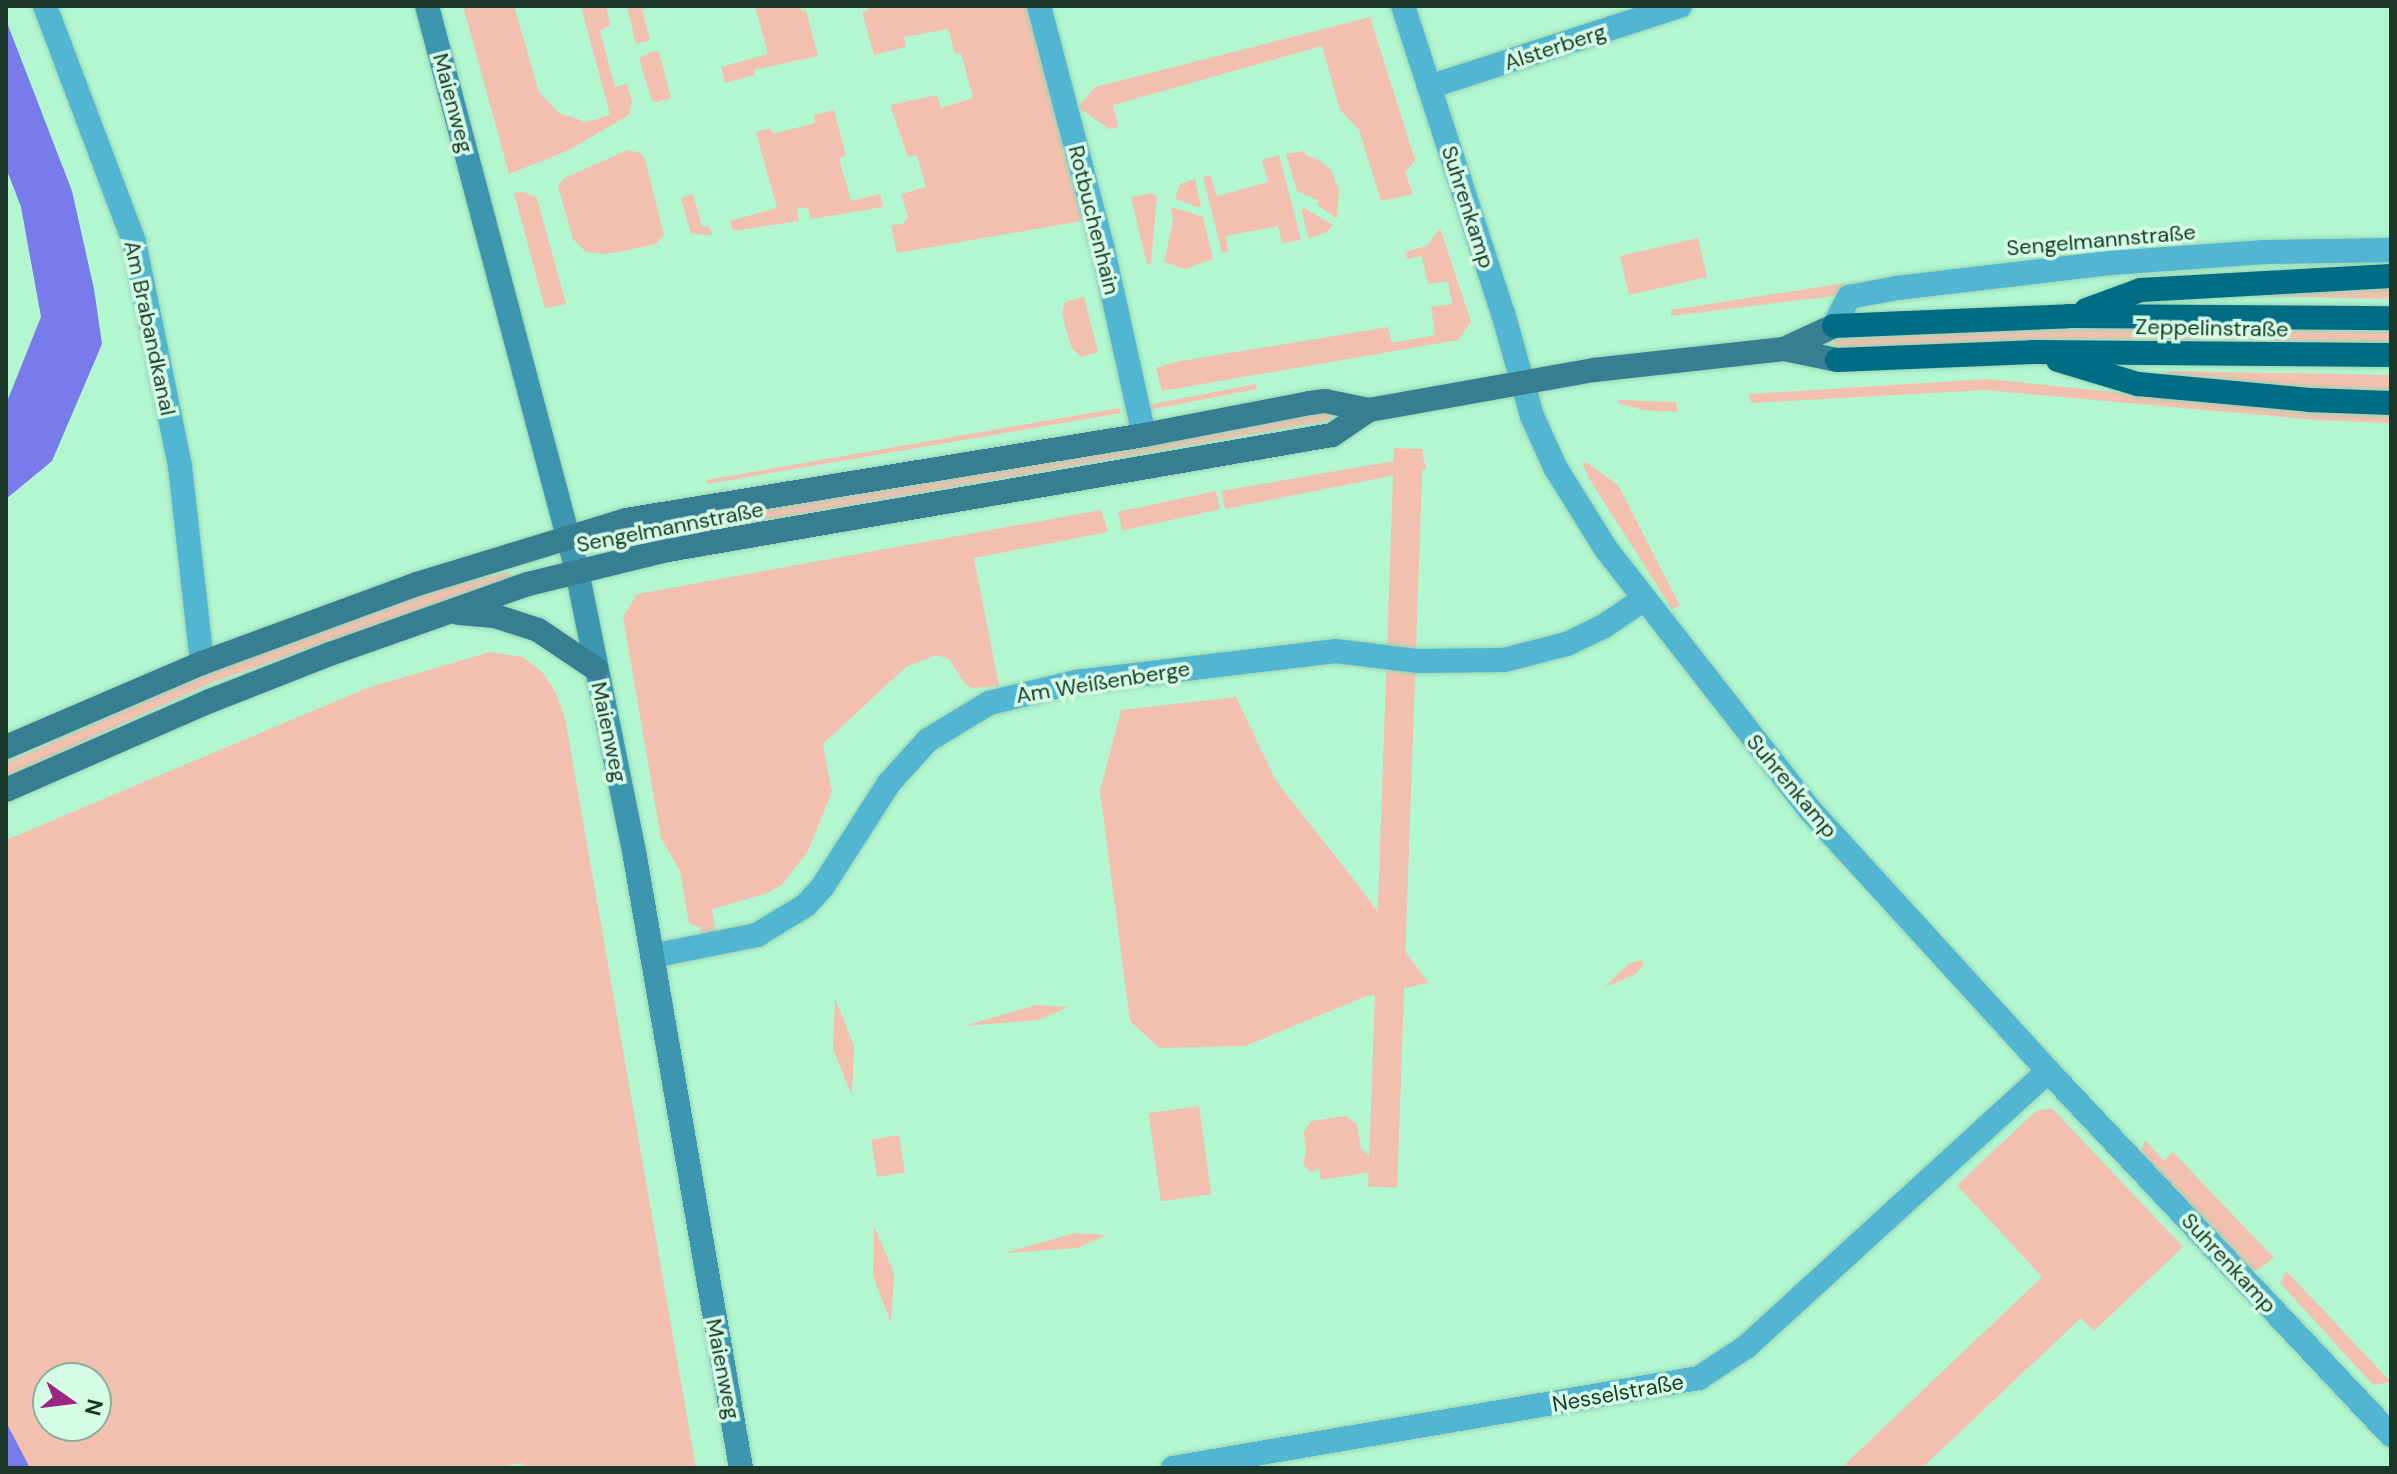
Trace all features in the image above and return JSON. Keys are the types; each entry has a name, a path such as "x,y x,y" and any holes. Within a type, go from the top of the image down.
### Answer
{"highway":[{"path":"2069,316 2141,290 2391,276"},
{"name":"Sengelmannstraße","path":"1834,326 2069,316"},
{"name":"Zeppelinstraße","path":"2069,316 2391,318"},
{"name":"Sengelmannstraße","path":"1837,360 2033,352"},
{"path":"2033,352 2138,384 2309,400 2391,403"},
{"name":"Zeppelinstraße","path":"2033,352 2391,355"}],"main road":[{"name":"Sengelmannstraße","path":"1784,349 1834,326"},
{"name":"Sengelmannstraße","path":"6,747 202,663 417,584 626,520 1144,435 1325,401 1369,410 1594,370 1784,349 1837,360"},
{"name":"Sengelmannstraße","path":"6,790 210,701 514,588 668,550 1332,435 1369,410"},
{"path":"449,613 495,616 538,630 596,669"}],"street":[{"name":"Am Brabandkanal","path":"45,6 134,242 180,466 202,663"},
{"name":"Maienweg","path":"427,6 577,571 652,956 741,1468"},
{"name":"Rotbuchenhain","path":"1039,6 1103,250 1144,435"},
{"name":"Suhrenkamp","path":"1403,6 1503,313 1522,383 1555,467 1606,549 1809,809 2048,1071 2391,1435"},
{"name":"Alsterberg","path":"1429,87 1680,6"},
{"name":"Sengelmannstraße","path":"1834,326 1849,297 1897,288 2110,263 2265,252 2391,250"},
{"name":"Am Weißenberge","path":"652,956 757,935 806,905 839,862 889,783 928,740 989,703 1076,682 1335,651 1418,661 1504,660 1567,644 1604,626 1644,599"},
{"name":"Nesselstraße","path":"1173,1468 1699,1378 1746,1347 2048,1071"}],"shaded area":[{"path":"463,6 514,6 539,92 559,113 586,122 610,115 581,6 606,6 610,25 600,31 615,87 627,84 632,102 629,115 567,151 509,174"},
{"path":"627,6 656,6 642,10 650,40 636,44"},
{"path":"755,6 799,6 801,11 806,10 818,56 754,70 755,75 725,83 721,67 768,54"},
{"path":"868,6 1029,6 1088,220 897,253 891,225 903,224 908,217 901,194 926,187 917,155 908,157 890,105 937,95 941,108 973,98 961,53 955,54 948,29 904,37 906,47 874,55 862,12 869,10"},
{"path":"1370,17 1415,160 1405,173 1413,194 1381,201 1359,130 1340,110 1322,46 1113,105 1118,127 1109,129 1078,107 1095,87"},
{"path":"6,20 72,191 94,289 102,344 52,461 6,499 6,404 41,317 21,207 6,168"},
{"path":"653,51 659,52 671,98 658,102 652,101 639,58"},
{"path":"834,110 846,156 839,158 851,201 880,194 883,207 811,219 808,208 797,208 799,221 733,231 730,221 777,208 756,132 770,128 773,134 815,123 814,115"},
{"path":"628,150 641,153 645,159 664,235 656,244 606,254 586,252 573,239 558,186 564,178"},
{"path":"1304,151 1306,156 1316,158 1331,170 1339,190 1337,218 1317,205 1319,201 1297,191 1286,154"},
{"path":"1279,155 1301,240 1282,243 1278,226 1226,236 1228,252 1222,253 1203,177 1210,175 1217,196 1268,182 1262,160"},
{"path":"1195,179 1201,208 1175,199 1180,184"},
{"path":"524,192 537,198 566,304 545,308 514,193"},
{"path":"1152,193 1157,197 1151,263 1147,265 1131,197"},
{"path":"693,194 702,227 709,226 712,235 691,234 681,198"},
{"path":"1171,207 1203,217 1213,259 1185,269 1164,262 1173,221"},
{"path":"1304,208 1333,225 1327,232 1309,239 1301,210"},
{"path":"1440,228 1471,322 1458,340 1162,391 1156,368 1175,362 1388,327 1392,343 1435,335 1431,307 1452,304 1448,281 1428,284 1422,256 1407,259 1405,252 1427,246"},
{"path":"1698,238 1707,277 1629,295 1620,256"},
{"path":"1845,283 1842,295 1671,316 1671,310"},
{"path":"2391,286 2391,299 2245,296"},
{"path":"1084,297 1098,352 1081,357 1071,347 1062,314 1065,302"},
{"path":"2214,328 2391,332 2391,342 2099,339 1998,341 1835,352 1832,348 1836,339 1995,331"},
{"path":"2166,372 2391,375 2391,393 2314,390 2169,376"},
{"path":"1989,379 2210,402 2391,413 2391,423 2316,420 1985,390 1751,403 1749,394"},
{"path":"1256,384 1257,389 1151,410 1150,405"},
{"path":"1618,400 1676,402 1678,412 1643,410 1618,403"},
{"path":"1119,408 1121,413 707,484 706,480"},
{"path":"1328,411 1331,420 641,542 676,524"},
{"path":"1394,448 1423,449 1397,1188 1368,1187"},
{"path":"1423,456 1426,469 1225,509 1221,491"},
{"path":"1586,462 1618,485 1680,606 1672,609 1590,480 1582,463"},
{"path":"1216,491 1220,510 1122,530 1118,512"},
{"path":"1101,510 1108,532 974,558 999,686 972,688 965,684 949,659 936,655 906,667 823,744 832,792 808,851 782,885 765,894 712,909 716,933 701,934 700,927 689,924 680,871 661,838 623,617 637,594"},
{"path":"508,572 512,576 509,578 213,682 6,777 6,763 238,660 434,590"},
{"path":"490,652 523,657 543,673 556,693 565,718 696,1468 524,1468 523,1463 494,1468 30,1468 6,1422 6,840 367,688"},
{"path":"1236,697 1276,781 1362,890 1428,983 1364,997 1245,1046 1159,1048 1130,1021 1100,791 1121,710"},
{"path":"1641,960 1644,964 1636,974 1604,988 1628,964"},
{"path":"835,998 854,1046 852,1096 833,1049"},
{"path":"1036,1005 1068,1007 1039,1020 964,1026"},
{"path":"1199,1106 1211,1194 1161,1201 1148,1113"},
{"path":"2052,1108 2183,1247 2094,1331 2081,1318 1922,1468 1841,1468 2042,1277 1957,1185 2036,1111"},
{"path":"1346,1116 1357,1124 1361,1149 1368,1154 1372,1172 1321,1180 1319,1168 1311,1172 1303,1165 1306,1151 1304,1132 1311,1121"},
{"path":"899,1135 905,1173 877,1177 871,1139"},
{"path":"2145,1140 2164,1161 2173,1152 2274,1258 2254,1272 2141,1154"},
{"path":"874,1226 894,1273 891,1323 873,1276"},
{"path":"1075,1233 1107,1235 1078,1248 1003,1253"},
{"path":"2286,1271 2391,1382 2373,1385 2280,1283"},
{"path":"6,1422 30,1468 6,1468"}]}
